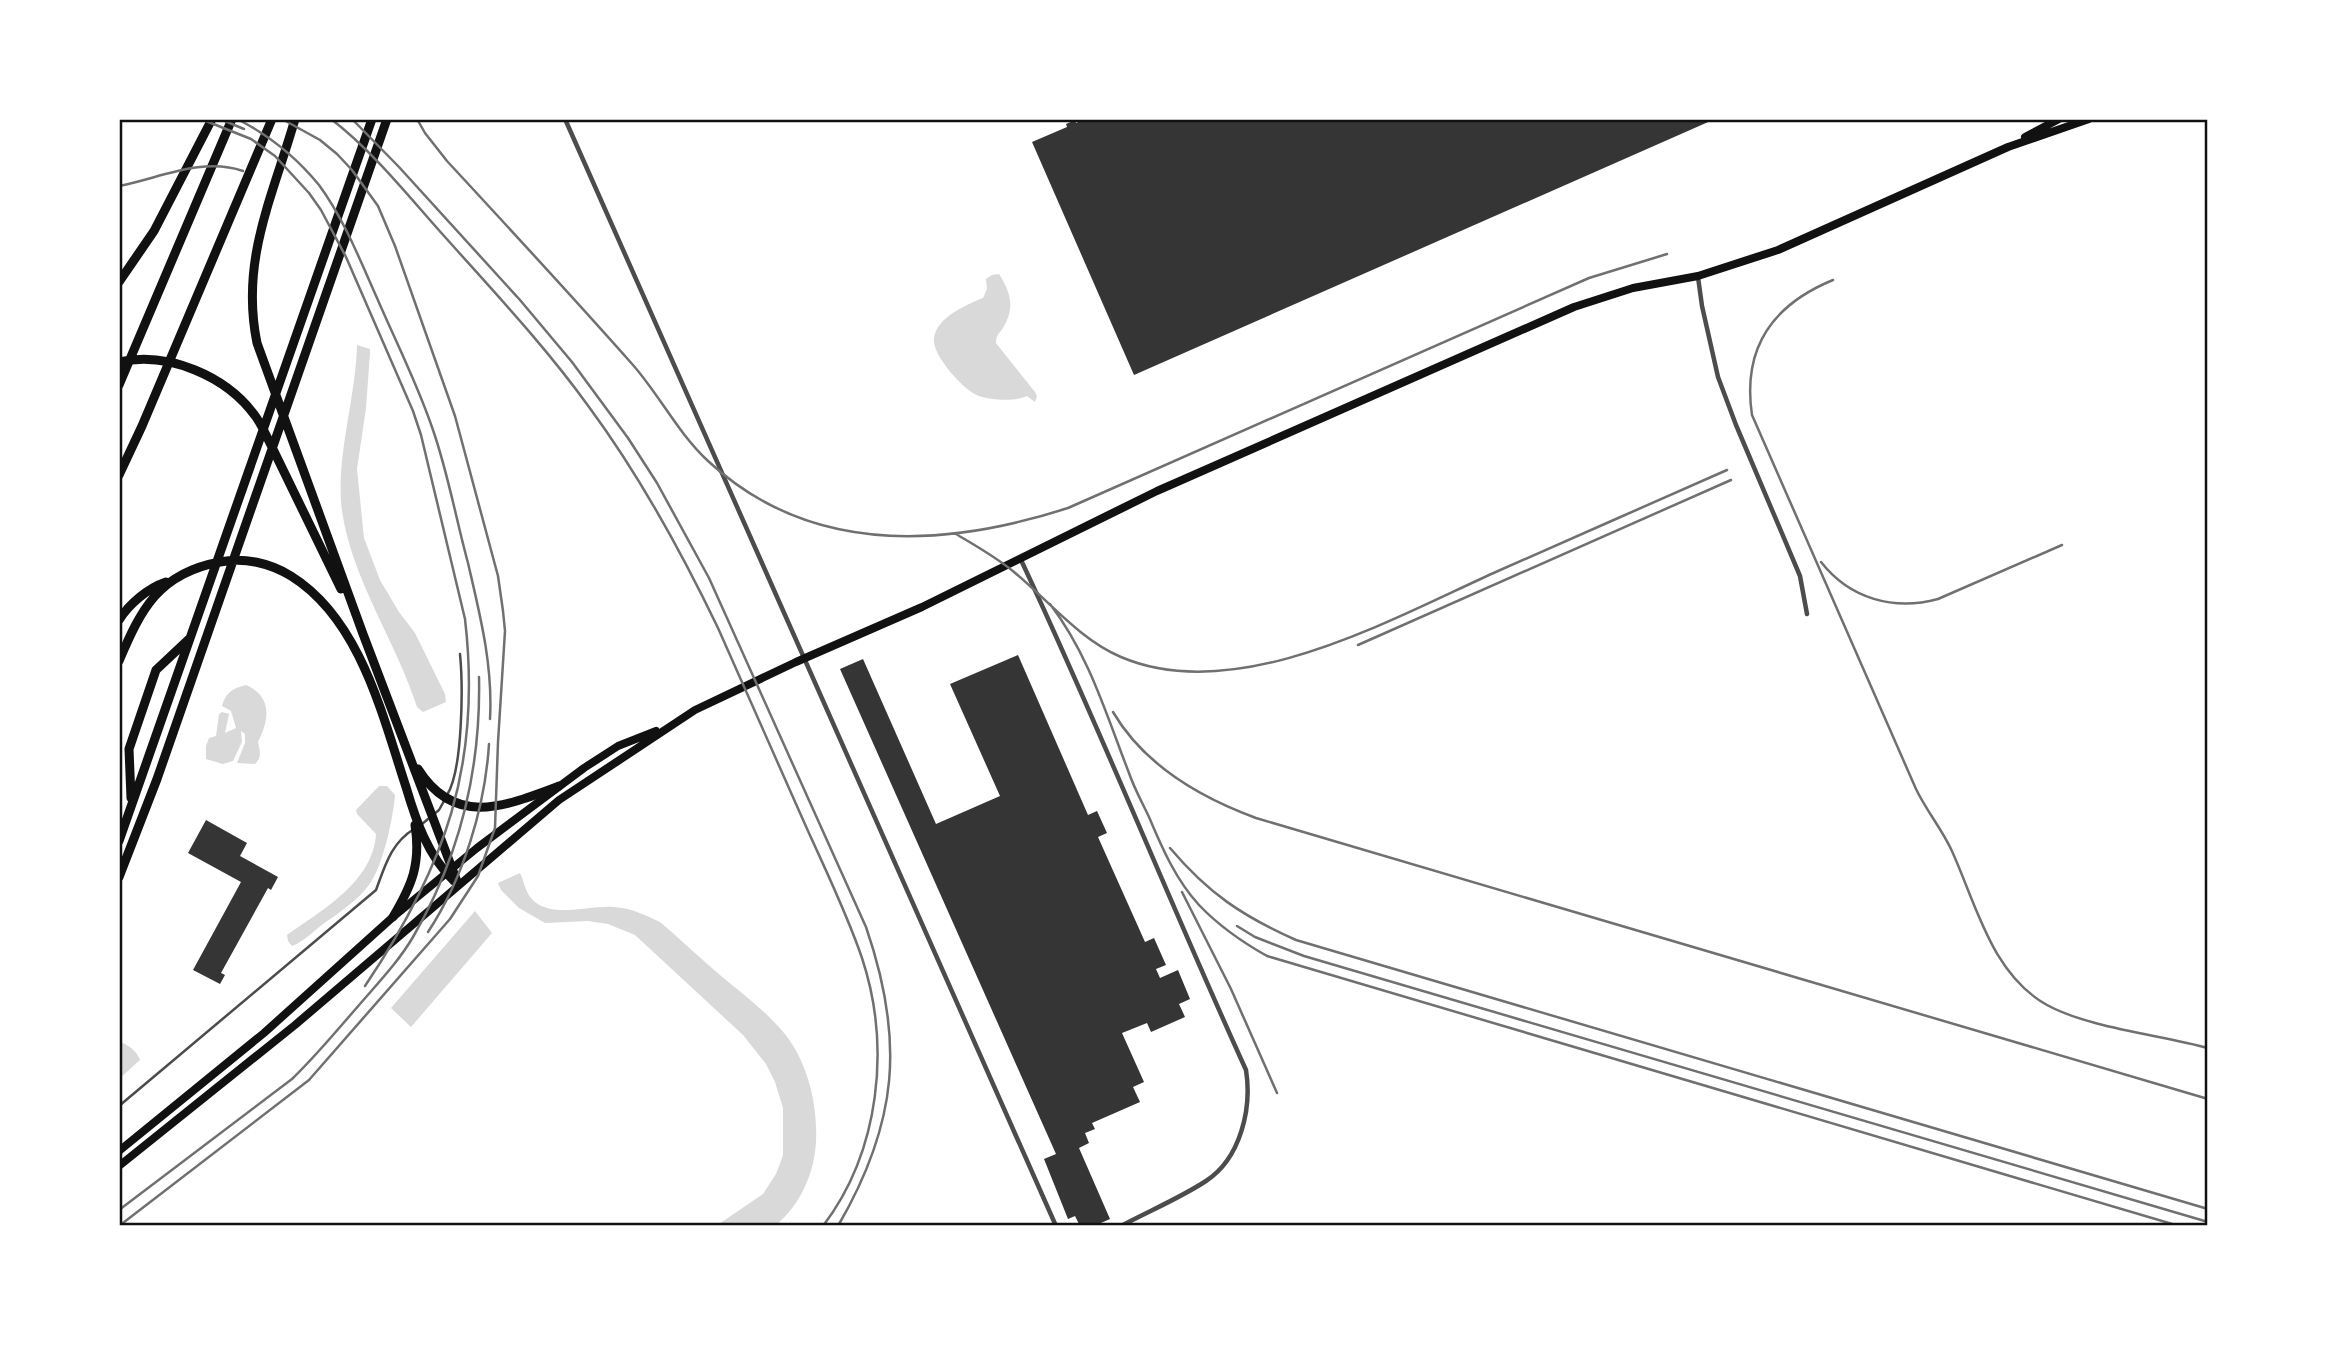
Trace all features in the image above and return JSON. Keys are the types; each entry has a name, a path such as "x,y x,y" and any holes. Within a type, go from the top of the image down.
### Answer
{"highway":[{"path":"119,282 154,231 212,119"},
{"path":"119,385 232,119"},
{"path":"119,475 272,119"},
{"path":"295,119 255,251 251,276 253,324 264,366 410,757 448,870"},
{"path":"119,841 372,119"},
{"path":"119,877 157,779 387,119"},
{"path":"119,362 150,359 177,365 208,377 232,392 256,417 363,634"},
{"path":"119,661 135,625 158,591 193,569 228,560 267,564 303,583 332,610 361,660 430,850 458,884"},
{"path":"119,620 124,612 155,585 174,579"},
{"path":"131,805 129,749 156,670 190,638"},
{"path":"410,757 435,792 463,806 498,807 559,786"},
{"path":"393,917 415,875 417,838 412,806"}],"main road":[{"path":"119,1167 295,1025 559,800 695,709 922,607 1157,491 1574,307 1633,288 1698,276 1778,250 2008,147 2059,119"},
{"path":"2008,147 2089,119"},
{"path":"119,1151 264,1033 448,870 559,786 618,746 669,726"}],"street":[{"path":"565,119 1056,1226"},
{"path":"1698,276 1718,377 1800,576 1807,614"},
{"path":"1021,560 1183,924 1246,1070 1248,1081 1248,1108 1239,1139 1225,1163 1208,1180 1121,1226"},
{"path":"807,661 979,582"}],"lane":[{"path":"119,1106 376,890 396,843 439,810 452,788 459,739 462,703 460,653"}],"shaded area":[{"path":"999,274 1009,294 1010,307 1007,321 997,336 996,343 1035,392 1035,402 1027,396 1003,400 973,393 950,371 934,345 936,331 946,318 983,298 987,289 986,279"},
{"path":"357,345 370,349 366,408 357,469 364,538 380,580 415,633 445,694 446,702 423,712 417,707 365,586 347,537 342,511 341,471"},
{"path":"246,685 255,690 265,703 265,726 258,742 259,759 255,764 237,763 245,743 245,734 241,731 242,742 233,761 223,764 206,759 206,746 209,738 216,736 219,714 229,714 225,733 236,728 231,711 222,706 227,694"},
{"path":"379,786 387,786 395,795 386,842 374,877 354,901 292,946 287,935 344,893 366,867 376,834 356,810"},
{"path":"520,873 529,895 543,907 563,910 620,908 638,912 660,922 763,1011 786,1036 808,1079 815,1110 816,1142 809,1178 792,1209 775,1226 716,1226 763,1194 776,1174 783,1155 783,1108 766,1064 743,1035 635,935 608,924 588,921 545,923 519,908 501,890 498,883"},
{"path":"475,911 492,933 411,1027 391,1008"},
{"path":"119,1042 132,1048 140,1060 119,1079"}],"building":[{"path":"1084,119 1715,119 1134,375 1032,142 1067,127 1066,124 1075,120 1076,123"},
{"path":"1018,655 1088,815 1097,811 1107,833 1098,837 1145,942 1154,938 1166,965 1156,969 1160,978 1178,970 1190,999 1179,1004 1185,1017 1151,1032 1147,1023 1122,1033 1144,1082 1133,1087 1140,1102 1092,1123 1095,1129 1085,1133 1089,1143 1079,1148 1110,1219 1094,1226 1080,1226 1075,1216 1068,1219 1044,1159 1056,1154 840,669 863,659 936,824 1000,796 950,684"},
{"path":"206,820 247,843 240,856 278,877 271,890 268,888 221,973 225,975 220,984 193,970 241,882 188,853"}],"railway":[{"path":"201,119 251,139 275,156 321,210 346,257 421,435 465,619 469,672 468,721 462,768 451,813 417,899 365,986"},
{"path":"220,119 244,129"},
{"path":"237,119 260,132 291,156 328,198 351,240 414,380 443,463 477,602 488,660 490,719"},
{"path":"119,1226 309,1080 450,919 478,876 495,828 505,631 498,576 455,416 395,246 378,206 337,154 320,140 282,119"},
{"path":"331,119 391,175 520,320 573,385 642,487 718,628 849,923 871,992 876,1026 875,1097 857,1165 842,1197 823,1226"},
{"path":"352,119 520,300 572,362 628,438 657,483 709,578 866,927 887,1007 889,1080 884,1116 873,1152 838,1226"},
{"path":"417,119 447,161 633,365 687,439 708,461 748,492 790,514 834,528 880,535 926,536 974,531 1068,508 1589,278 1667,254"},
{"path":"119,186 197,167 228,167 243,171"},
{"path":"1833,280 1793,302 1766,332 1757,349 1752,369 1752,415 1916,789 1951,849 1987,936 2012,975 2028,992 2047,1005 2083,1020 2208,1048"},
{"path":"956,534 1007,567 1091,640 1121,657 1166,670 1214,671 1264,664 1363,632 1727,470"},
{"path":"1358,645 1731,480"},
{"path":"1821,562 1845,585 1874,599 1922,602 1938,599 2062,545"},
{"path":"1050,604 1064,623 1086,664 1133,784 1176,874 1199,905 1215,920 1267,956 2179,1226"},
{"path":"119,1210 292,1079 319,1051 407,946 443,876 464,812 476,745 479,677"},
{"path":"1113,712 1140,748 1175,777 1214,800 1256,818 2208,1099"},
{"path":"428,932 452,889 470,842 483,793 489,744"},
{"path":"1170,848 1198,878 1227,902 1296,940 2208,1209"},
{"path":"1182,892 1231,989 1277,1093"},
{"path":"1237,926 1255,937 1304,956 2208,1222"}]}
